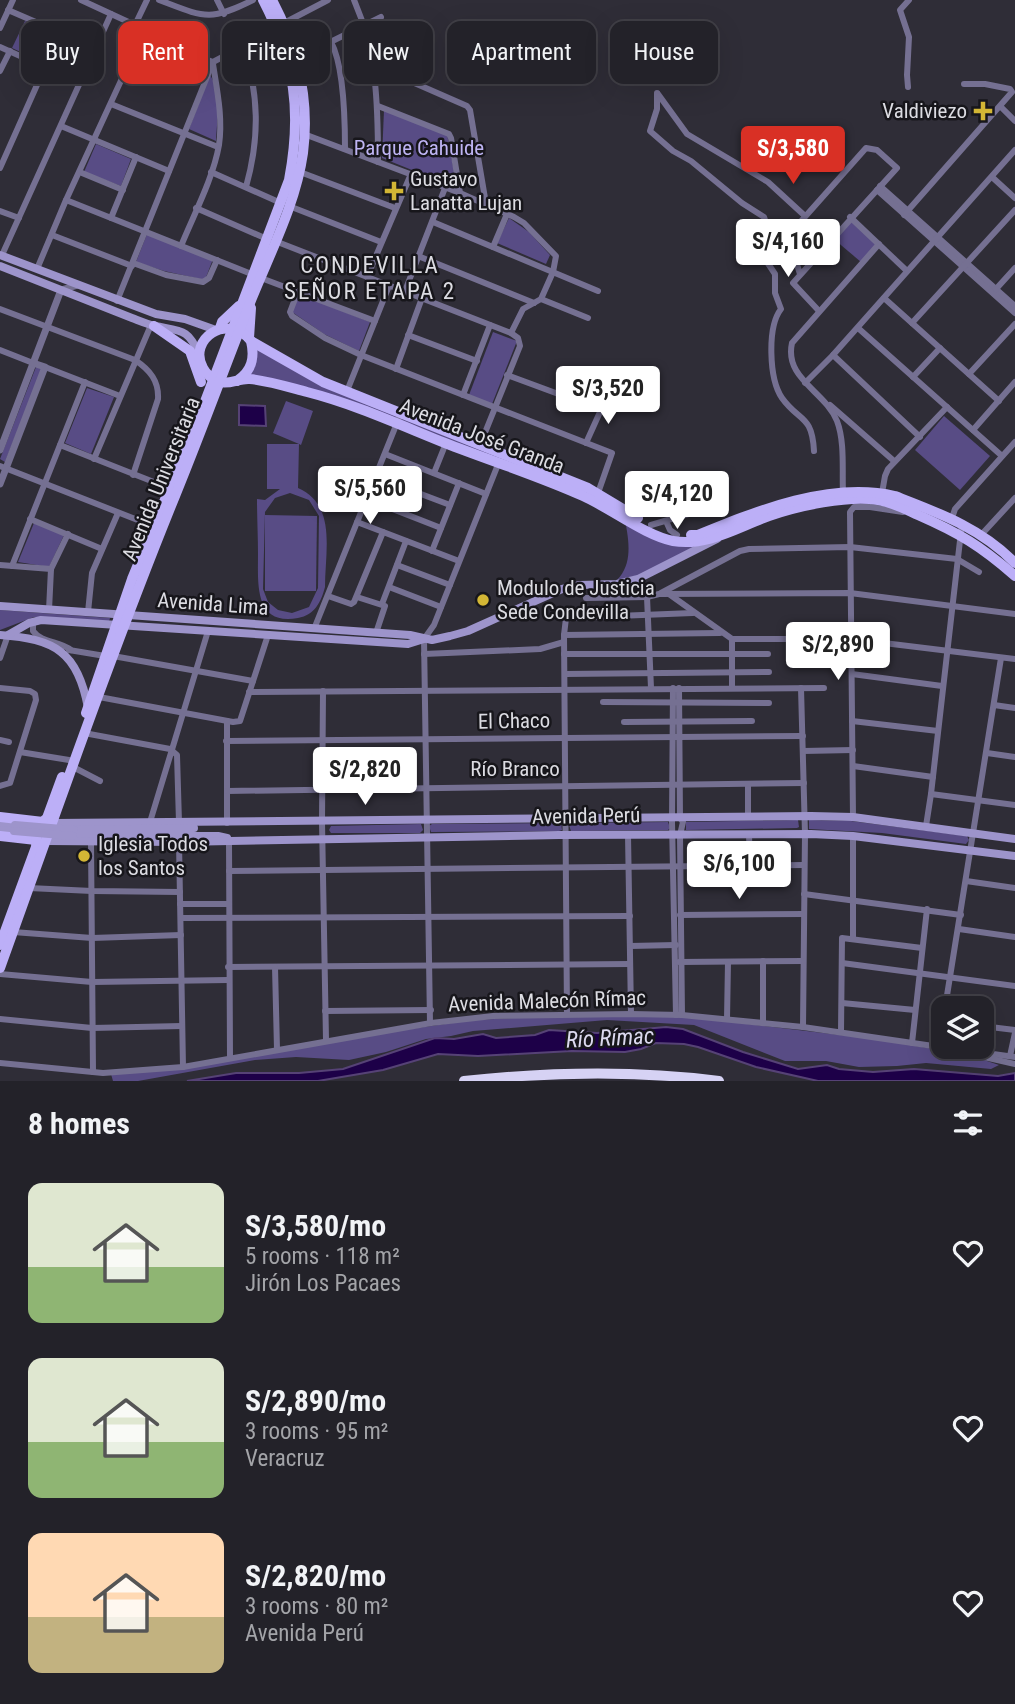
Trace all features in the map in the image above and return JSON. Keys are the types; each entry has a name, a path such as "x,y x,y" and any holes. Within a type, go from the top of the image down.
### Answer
{"highway":[{"path":"464,1081 565,1074 719,1081"},
{"path":"557,1081 631,1081"}],"main road":[{"name":"Avenida Universitaria","path":"262,0 277,21"},
{"name":"Avenida Universitaria","path":"272,0 279,21"},
{"name":"Avenida Universitaria","path":"285,204 295,149 297,110 293,84"},
{"name":"Avenida Universitaria","path":"122,620 212,406 226,381 236,330 300,172 304,134 301,84"},
{"path":"1,255 156,314 218,329 236,330"},
{"path":"0,266 152,325 185,333 195,345 201,363 226,381 247,373 252,363 247,302"},
{"path":"198,420 204,342 222,322 247,302"},
{"path":"152,325 190,351 201,382"},
{"name":"Avenida José Granda","path":"236,330 323,382 480,445 500,458 583,496 661,537 676,541 699,541 729,533 771,515 849,500 878,500 951,530 962,529 982,534 1014,559"},
{"name":"Avenida José Granda","path":"226,381 254,380 318,395 446,443 500,458 598,493 651,525 677,535 698,536 769,507 812,498 883,493 951,518 1015,576"},
{"name":"Avenida Universitaria","path":"71,763 153,526 198,420 226,381"},
{"name":"Avenida Lima","path":"4,635 41,620 122,620 410,635 432,640 468,631 562,589 580,584 617,584 638,579 729,533"},
{"name":"Avenida Lima","path":"0,606 88,612 122,620 208,631 408,644 424,639"},
{"path":"4,635 55,648 70,659 78,672 88,708"},
{"name":"Avenida Universitaria","path":"0,968 29,888 41,840 38,830 48,822 99,697 109,656"},
{"name":"Avenida Perú","path":"0,817 48,822 227,823 853,817 1015,839"},
{"name":"Avenida Perú","path":"74,833 246,827 302,822"},
{"name":"Avenida Perú","path":"0,823 15,828"},
{"name":"Avenida Perú","path":"0,830 15,828 74,833 218,835 240,841"},
{"name":"Avenida Perú","path":"0,836 91,842 179,842 805,834 853,836 1015,856"},
{"name":"Avenida Universitaria","path":"0,945 5,917 41,840"}],"street":[{"path":"0,28 13,0"},
{"path":"82,0 126,21"},
{"path":"137,21 147,0"},
{"path":"159,0 198,15 224,14 253,0"},
{"path":"217,0 224,14"},
{"path":"309,0 313,8"},
{"path":"288,21 328,0"},
{"path":"354,0 363,21"},
{"path":"908,88 909,37 900,10 909,0"},
{"path":"8,10 33,21"},
{"path":"104,30 111,14"},
{"path":"374,21 381,18"},
{"path":"344,35 331,41 340,69 345,149"},
{"path":"0,47 21,56"},
{"path":"0,71 9,51"},
{"path":"117,300 213,62 222,57"},
{"path":"208,60 213,62"},
{"path":"180,246 211,172 218,147 220,112 213,62"},
{"path":"0,168 37,84"},
{"path":"1,255 80,84"},
{"path":"37,269 120,84"},
{"path":"246,187 254,159 257,123 253,84"},
{"path":"376,84 378,162"},
{"path":"417,84 467,106 470,110 486,204"},
{"path":"906,213 1012,92 1010,89 985,84 964,84"},
{"path":"805,216 768,182 687,134 657,93 657,109 650,131 673,151 764,217 771,238 765,253 775,274 775,293 782,309 774,318 774,382 783,400 808,422 813,435 814,451"},
{"path":"112,101 218,147"},
{"path":"378,106 449,134 452,138 460,193"},
{"path":"1001,107 1015,121"},
{"path":"61,126 169,171"},
{"path":"304,134 460,193 524,223 554,252 557,260 541,299 523,309 511,332"},
{"path":"800,274 788,236 866,148 877,150 897,168 850,217 793,284 819,312"},
{"path":"805,383 937,240 1015,150"},
{"path":"111,218 136,157"},
{"path":"211,172 381,242"},
{"path":"300,172 395,208"},
{"path":"82,173 123,190"},
{"path":"367,277 411,174"},
{"path":"992,177 1015,198"},
{"path":"405,291 445,188"},
{"path":"878,188 1015,306"},
{"path":"66,200 375,321"},
{"path":"197,208 271,240 511,332 518,338 520,345 480,445"},
{"path":"912,323 1015,210"},
{"path":"0,211 19,218"},
{"path":"493,247 507,214"},
{"path":"850,217 908,271"},
{"path":"432,222 598,291"},
{"path":"52,235 166,275 204,282 209,278 217,260"},
{"path":"879,244 792,343 790,350 794,366 805,383 894,461"},
{"path":"418,256 534,303"},
{"path":"966,265 1015,313"},
{"path":"996,289 1015,268"},
{"path":"0,450 61,290 78,285"},
{"path":"346,391 389,286"},
{"path":"298,291 290,312 292,316 325,338 396,369 611,452 613,456 598,493"},
{"path":"396,369 422,298"},
{"path":"884,298 999,401"},
{"path":"541,299 588,318"},
{"path":"0,309 135,360 152,374 159,390 156,409 133,475"},
{"path":"969,374 1015,324"},
{"path":"94,459 152,325"},
{"path":"463,395 490,325"},
{"path":"858,327 1002,456"},
{"path":"408,335 477,361"},
{"path":"913,377 940,348"},
{"path":"0,350 120,396"},
{"path":"833,355 920,436"},
{"path":"0,484 3,467 45,367"},
{"path":"507,375 599,409 586,443"},
{"path":"12,566 85,382"},
{"path":"973,430 1015,382"},
{"path":"828,403 841,434 844,494"},
{"path":"883,493 884,476 894,461 947,407"},
{"path":"314,629 401,413"},
{"path":"951,530 951,518 955,509 1015,442"},
{"path":"434,473 446,443"},
{"path":"60,445 169,488"},
{"path":"385,454 486,494"},
{"path":"430,1023 424,639 434,625 456,573 500,458"},
{"path":"3,467 153,526"},
{"path":"376,477 450,505"},
{"path":"432,551 459,483"},
{"path":"982,534 1015,498"},
{"path":"367,499 441,528"},
{"path":"853,817 851,508 870,507 914,513"},
{"path":"651,525 695,512"},
{"path":"88,612 92,573 118,513"},
{"path":"30,519 102,549"},
{"path":"666,521 670,530 677,535"},
{"path":"357,522 459,561"},
{"path":"926,826 962,529"},
{"path":"328,596 351,604 357,597 383,532"},
{"path":"49,610 51,569 68,534"},
{"path":"382,604 406,541"},
{"path":"586,598 647,597 659,594 744,549 850,547 957,559 979,572"},
{"path":"0,565 51,569"},
{"path":"397,565 450,585"},
{"path":"389,587 441,607"},
{"path":"659,594 850,593 1015,614"},
{"path":"669,594 732,639 851,639 1015,659"},
{"path":"357,597 382,604 386,608 376,633"},
{"path":"647,597 650,688"},
{"path":"567,1014 565,618 693,613"},
{"path":"33,622 32,628 37,636 71,650"},
{"path":"150,822 208,631"},
{"path":"424,654 540,649 564,639 722,633"},
{"path":"0,658 4,635"},
{"path":"99,697 237,722 242,719 268,635"},
{"path":"732,639 732,687"},
{"path":"55,648 253,681"},
{"path":"564,654 768,654"},
{"path":"947,996 1001,658"},
{"path":"565,674 769,672"},
{"path":"852,674 942,686"},
{"path":"0,688 30,691 35,694 36,701 9,783 0,786"},
{"path":"676,688 677,818 683,822 677,835 679,1015"},
{"path":"801,688 805,834 803,1027"},
{"path":"250,692 824,688"},
{"path":"323,691 326,1040"},
{"path":"603,702 769,703"},
{"path":"994,705 1015,708"},
{"path":"227,721 227,823"},
{"path":"852,721 938,731"},
{"path":"624,722 752,722"},
{"path":"84,733 170,750 178,758 179,822"},
{"name":"El Chaco","path":"226,741 803,736"},
{"path":"0,740 9,742"},
{"path":"803,751 853,750"},
{"path":"20,752 71,763 100,781"},
{"path":"987,753 1015,757"},
{"path":"853,766 933,777"},
{"name":"Río Branco","path":"227,791 804,783"},
{"path":"748,784 748,817"},
{"path":"931,794 1015,805"},
{"path":"749,834 750,866"},
{"path":"628,835 631,1014"},
{"path":"853,836 853,938"},
{"path":"229,841 230,1058"},
{"path":"91,842 93,1072"},
{"path":"179,842 183,1067"},
{"path":"229,871 804,865"},
{"path":"966,881 1015,888"},
{"path":"29,888 180,891"},
{"path":"804,894 961,915"},
{"path":"180,904 229,904"},
{"path":"912,1043 926,909"},
{"path":"678,915 804,914"},
{"path":"678,915 676,945 679,962"},
{"path":"181,918 630,916"},
{"path":"959,929 1015,937"},
{"path":"13,932 92,938 181,935"},
{"path":"841,1032 842,938 922,948"},
{"path":"630,946 676,945"},
{"path":"762,961 763,1023"},
{"path":"679,962 803,961"},
{"path":"727,1019 728,962"},
{"path":"842,963 1015,986"},
{"path":"228,967 630,964"},
{"path":"275,967 277,1049"},
{"path":"0,974 92,982 228,980"},
{"path":"842,1003 915,1010"},
{"path":"325,1011 430,1010"},
{"name":"Avenida Malecón Rímac","path":"0,1063 93,1072 183,1067 430,1023 494,1016 567,1014 679,1015 727,1019 931,1046"},
{"path":"0,1020 92,1028 182,1026"},
{"path":"994,1028 1015,1032 1012,1056"},
{"name":"Avenida Malecón Rímac","path":"994,1054 1012,1056"},
{"name":"Avenida Malecón Rímac","path":"994,1058 1015,1064"}],"green space":[{"path":"21,29 21,52 12,48"},
{"path":"210,75 216,90 216,141 189,129"},
{"name":"Parque Cahuide","path":"384,110 447,134 457,188 382,158"},
{"path":"96,144 131,159 121,186 84,172"},
{"path":"509,218 529,232 550,255 546,264 497,243"},
{"path":"852,221 877,243 861,262 835,240"},
{"path":"147,234 213,259 205,280 136,262"},
{"path":"299,294 370,322 359,351 324,334 292,312"},
{"path":"493,332 517,341 492,404 469,395"},
{"path":"255,345 322,383 552,478 250,376"},
{"path":"36,367 42,369 5,462 0,459"},
{"path":"87,388 114,397 91,454 65,443"},
{"path":"286,401 313,411 301,445 273,433"},
{"path":"944,416 990,456 960,490 915,450"},
{"path":"267,444 299,444 298,488 319,506 324,517 327,544 325,587 313,611 298,618 284,619 273,616 266,609 259,590 257,499 265,500 280,489 267,489","holes":["290,493 309,500 319,516 318,588 309,607 292,613 278,610 268,602 263,589 265,512 275,498"]},
{"path":"265,515 317,516 316,591 265,591"},
{"path":"625,520 645,531 703,541 653,572 617,580 628,560"},
{"path":"34,523 64,535 49,567 18,562"},
{"path":"0,610 110,618 109,622 34,617 0,630"},
{"path":"798,820 797,828 686,830 686,822"},
{"path":"809,820 851,821 967,836 969,840 966,844 882,833 809,829"},
{"path":"668,822 668,830 571,831 569,825 571,823"},
{"path":"561,823 562,830 559,831 431,832 429,826 432,824"},
{"path":"421,824 423,830 420,833 331,833 329,830 331,826"},
{"path":"556,1016 689,1017 874,1039 931,1049 931,1059 981,1059 999,1065 991,1069 926,1063 859,1067 826,1061 785,1061 694,1025 607,1020 473,1031 426,1039 349,1060 296,1057 255,1060 138,1081 113,1081 111,1074 176,1069 327,1041 473,1020"}],"water":[{"path":"239,405 265,406 266,426 239,425"},
{"name":"Río Rímac","path":"666,1027 683,1029 798,1069 827,1065 839,1069 873,1072 914,1069 998,1076 1015,1073 1015,1081 818,1081 756,1067 698,1047 656,1043 625,1052 572,1051 478,1056 438,1054 383,1070 318,1081 187,1081 236,1073 299,1073 343,1069 435,1038 454,1039 483,1034 496,1038 535,1035 549,1030 597,1033"}],"place":[{"name":"Valdiviezo","path":"983,111"},
{"name":"Gustavo Lanatta Lujan","path":"394,191"},
{"name":"Modulo de Justicia Sede Condevilla","path":"483,600"},
{"name":"Iglesia Todos los Santos","path":"84,856"}],"district":[{"name":"CONDEVILLA SEÑOR ETAPA 2","path":"370,278"}]}
